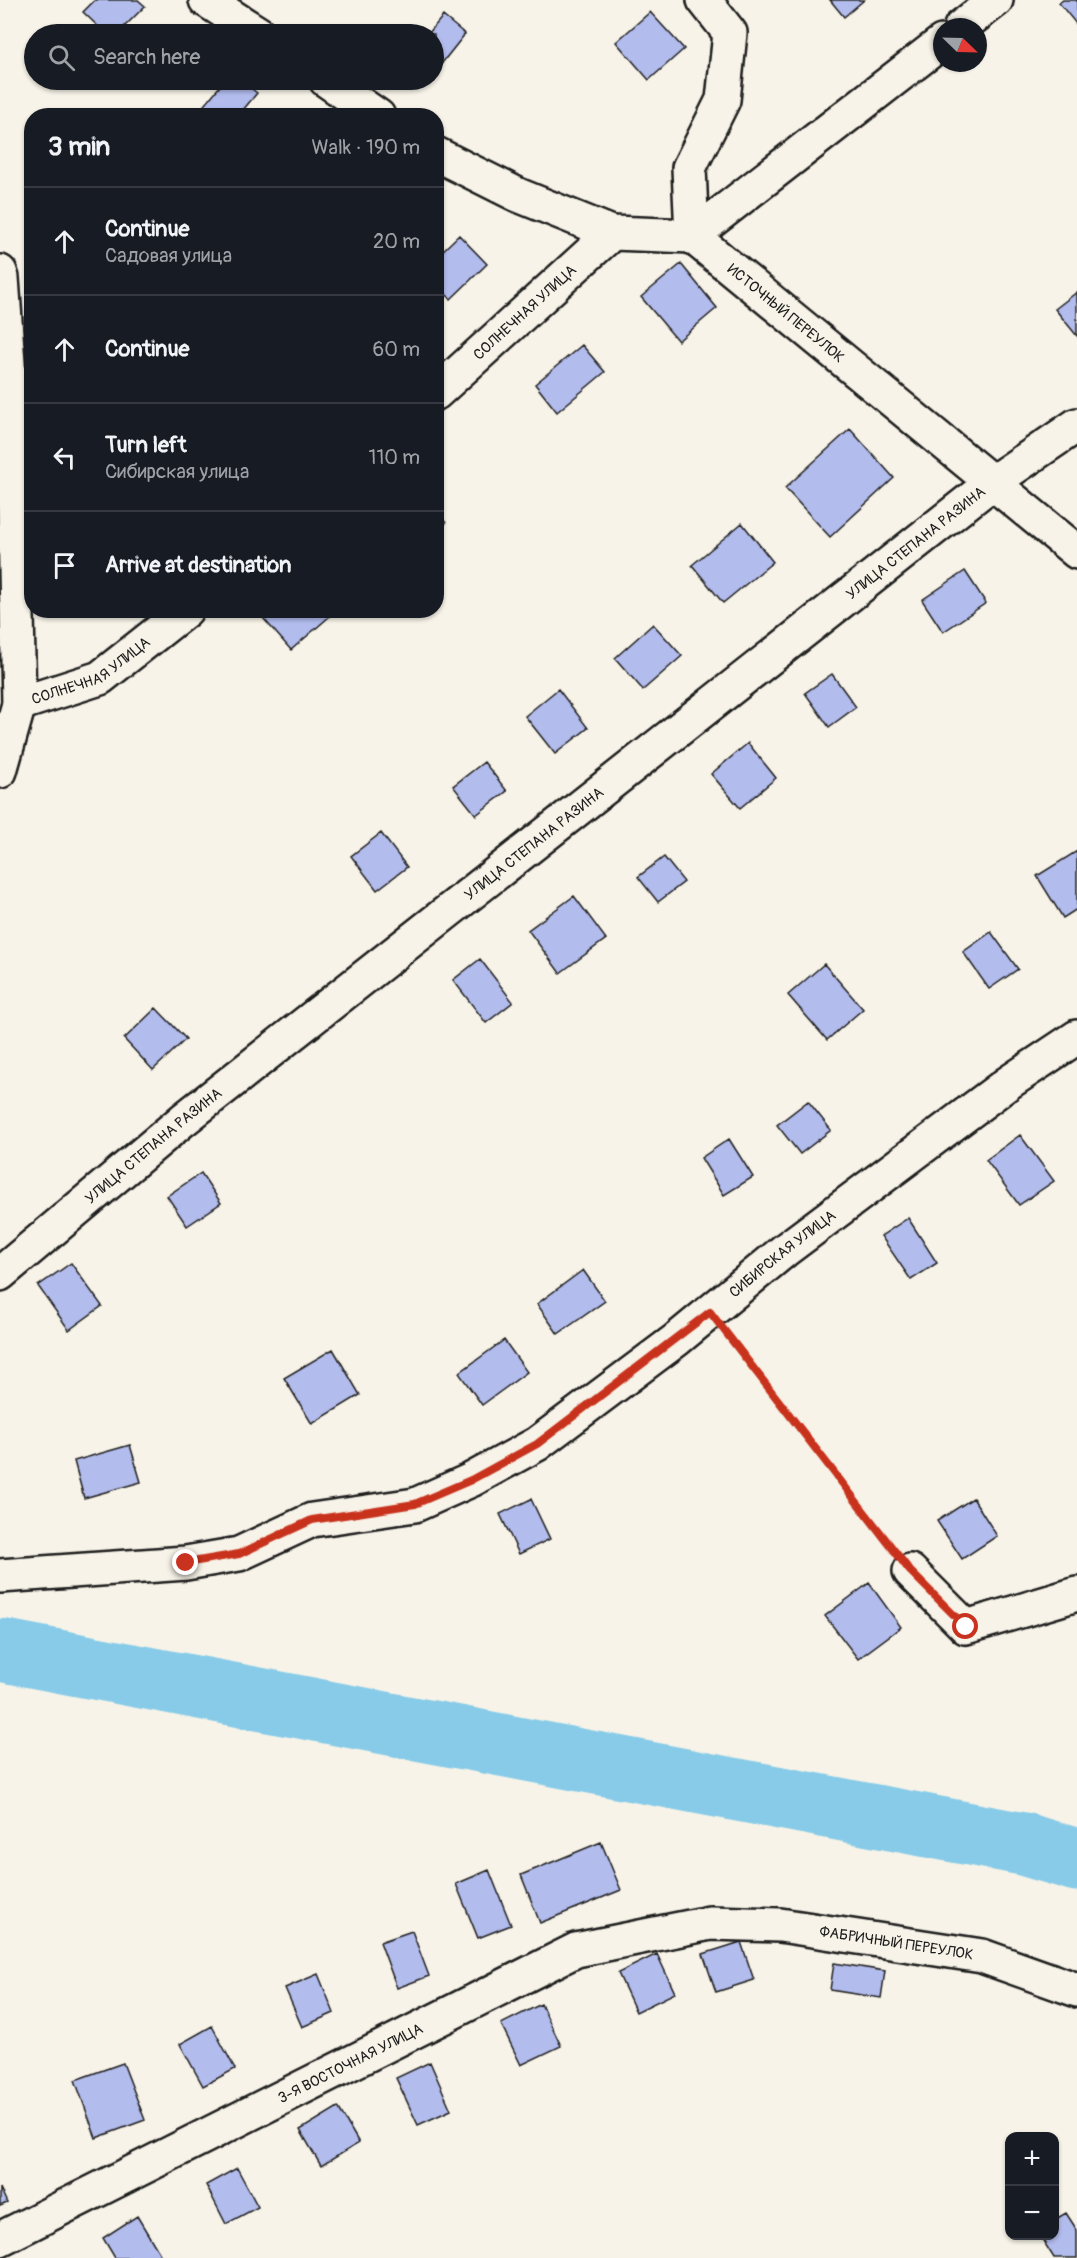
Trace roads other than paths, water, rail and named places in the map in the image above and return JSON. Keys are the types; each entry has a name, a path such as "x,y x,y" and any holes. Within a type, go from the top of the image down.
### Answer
{"street":[{"path":"206,0 243,24"},
{"path":"692,236 689,168 723,100 730,33 704,0"},
{"path":"973,18 996,0"},
{"path":"444,158 518,195 612,233 692,236 933,49"},
{"path":"340,90 366,108"},
{"name":"СОЛНЕЧНАЯ УЛИЦА","path":"444,386 612,233"},
{"name":"ИСТОЧНЫЙ ПЕРЕУЛОК","path":"692,236 1077,552"},
{"path":"0,272 13,433 9,625 19,704 0,771"},
{"name":"УЛИЦА СТЕПАНА РАЗИНА","path":"0,1274 183,1120 993,482 1077,426"},
{"name":"СОЛНЕЧНАЯ УЛИЦА","path":"19,704 100,678 176,618"},
{"name":"СИБИРСКАЯ УЛИЦА","path":"0,1576 196,1561 239,1554 312,1520 415,1504 471,1480 537,1444 710,1312 794,1243 1008,1083 1077,1036"},
{"path":"910,1571 966,1627 1077,1594"},
{"name":"ФАБРИЧНЫЙ ПЕРЕУЛОК","path":"710,1923 780,1925 982,1956 1077,1990"},
{"name":"3-Я ВОСТОЧНАЯ УЛИЦА","path":"0,2239 576,1950 710,1923"}],"waterway":[{"path":"0,1650 1023,1844 1077,1860"}]}
